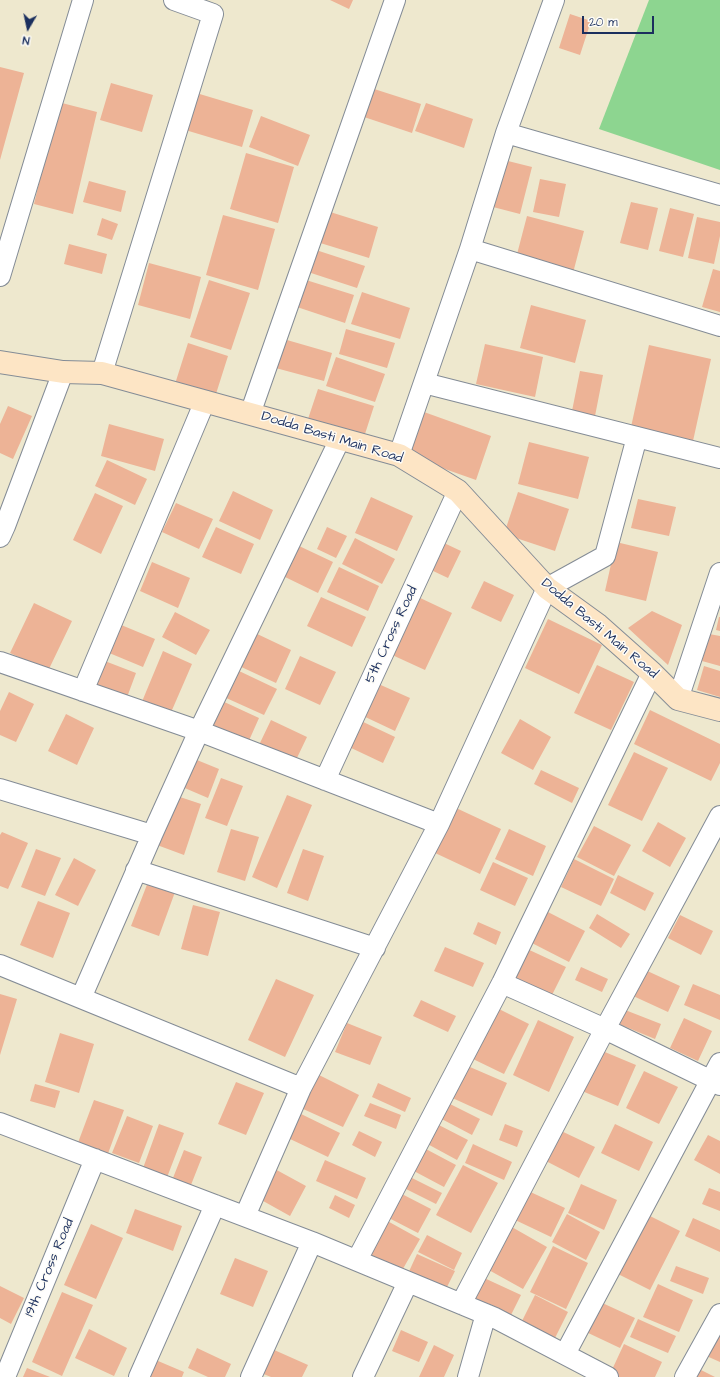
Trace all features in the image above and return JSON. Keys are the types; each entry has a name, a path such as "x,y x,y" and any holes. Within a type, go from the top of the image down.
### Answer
{"street":[{"path":"0,276 84,0"},
{"path":"102,373 213,14 174,0"},
{"path":"250,414 395,0"},
{"path":"399,455 470,249 506,133 554,0"},
{"path":"506,133 720,195"},
{"path":"470,249 720,326"},
{"name":"Dodda Basti Main Road","path":"0,362 63,372 102,373 399,455 458,490 547,588 598,625 652,673 678,699"},
{"path":"0,537 6,526 63,372"},
{"path":"424,383 720,458"},
{"path":"83,691 205,401"},
{"path":"245,1216 302,1088 439,824 547,588 605,556 637,437"},
{"path":"81,998 136,870 199,731 340,439"},
{"name":"5th Cross Road","path":"325,780 458,490"},
{"path":"720,573 678,699 720,710"},
{"path":"0,662 199,731 439,824"},
{"path":"357,1260 502,983 652,673"},
{"path":"0,789 152,835"},
{"path":"461,1304 605,1029 720,816"},
{"path":"136,870 374,948"},
{"path":"0,965 302,1088"},
{"path":"502,983 605,1029 715,1083"},
{"path":"565,1354 715,1083 720,1063"},
{"path":"2,1129 95,1159 357,1260 486,1314 565,1354 588,1372 608,1377"},
{"name":"19th Cross Road","path":"5,1377 95,1159"},
{"path":"139,1377 215,1205"},
{"path":"251,1377 312,1242"},
{"path":"364,1377 408,1282"},
{"path":"468,1377 486,1314"},
{"path":"685,1377 720,1314"}],"green space":[{"path":"649,0 720,0 720,170 599,129"}],"building":[{"path":"330,0 353,0 349,9"},
{"path":"570,14 591,21 580,55 559,48"},
{"path":"0,67 24,73 0,160"},
{"path":"111,83 153,95 142,132 100,120"},
{"path":"371,88 421,104 412,133 361,116"},
{"path":"193,92 253,110 242,147 182,129"},
{"path":"58,102 97,112 73,214 34,204"},
{"path":"426,103 473,119 464,148 415,131"},
{"path":"261,116 310,135 298,166 249,147"},
{"path":"246,153 294,167 278,223 230,209"},
{"path":"504,160 532,167 520,214 493,207"},
{"path":"540,179 566,184 559,217 533,212"},
{"path":"89,181 126,191 121,212 83,202"},
{"path":"631,202 658,208 648,250 620,243"},
{"path":"670,208 694,214 683,257 659,251"},
{"path":"327,211 378,227 369,258 317,242"},
{"path":"223,215 275,229 258,290 206,275"},
{"path":"527,216 584,231 573,273 516,258"},
{"path":"697,217 720,222 720,236 714,264 688,258"},
{"path":"102,218 118,224 112,240 97,235"},
{"path":"69,244 107,254 102,274 64,264"},
{"path":"316,250 365,266 357,288 308,272"},
{"path":"149,263 201,277 190,319 138,305"},
{"path":"713,269 720,271 720,312 702,307"},
{"path":"209,280 250,293 231,350 190,337"},
{"path":"306,280 354,295 345,323 297,307"},
{"path":"362,292 410,308 400,339 351,324"},
{"path":"531,305 586,320 575,363 520,348"},
{"path":"346,329 395,343 387,368 339,354"},
{"path":"280,338 332,353 324,381 272,367"},
{"path":"188,343 228,356 215,397 175,384"},
{"path":"485,344 543,357 535,397 476,384"},
{"path":"649,345 711,359 693,441 631,427"},
{"path":"336,357 385,374 375,402 326,386"},
{"path":"580,371 603,375 595,416 572,411"},
{"path":"318,389 374,406 364,437 308,419"},
{"path":"8,406 32,416 13,459 0,453 0,424"},
{"path":"424,412 491,436 476,480 408,456"},
{"path":"109,424 164,439 155,471 101,456"},
{"path":"529,442 589,457 578,499 518,484"},
{"path":"107,460 147,479 135,505 95,486"},
{"path":"233,491 273,510 260,540 219,521"},
{"path":"518,492 569,509 555,551 504,534"},
{"path":"95,493 123,506 101,554 73,540"},
{"path":"371,497 413,516 397,551 355,533"},
{"path":"638,499 676,507 669,536 631,528"},
{"path":"176,503 213,519 199,549 162,532"},
{"path":"216,527 254,544 241,574 202,557"},
{"path":"327,527 347,536 336,558 317,549"},
{"path":"355,538 395,559 382,584 342,564"},
{"path":"616,542 658,552 646,601 605,591"},
{"path":"444,543 461,551 448,578 431,570"},
{"path":"297,545 333,562 318,593 283,576"},
{"path":"152,562 190,578 178,608 140,591"},
{"path":"339,567 379,586 368,611 327,592"},
{"path":"484,581 514,595 501,622 471,608"},
{"path":"416,596 452,613 425,670 390,654"},
{"path":"321,597 366,617 352,647 307,626"},
{"path":"34,603 72,621 48,671 10,653"},
{"path":"652,611 682,625 668,665 628,628"},
{"path":"175,612 210,630 196,655 162,637"},
{"path":"720,617 720,631 716,630"},
{"path":"548,619 602,645 579,694 525,668"},
{"path":"114,622 155,639 143,667 102,650"},
{"path":"253,632 291,650 276,683 237,665"},
{"path":"709,634 720,636 720,666 702,661"},
{"path":"163,651 192,664 169,717 141,704"},
{"path":"300,656 336,672 320,705 285,689"},
{"path":"97,658 136,673 126,700 87,685"},
{"path":"597,665 634,682 611,730 574,713"},
{"path":"704,666 720,671 720,697 697,690"},
{"path":"237,670 277,689 264,715 224,697"},
{"path":"374,682 410,698 395,731 359,714"},
{"path":"9,692 34,704 16,742 0,735 0,711"},
{"path":"220,700 259,718 247,745 208,727"},
{"path":"650,710 720,744 720,763 711,781 634,744"},
{"path":"66,714 94,728 77,765 48,751"},
{"path":"520,719 551,737 533,770 501,753"},
{"path":"271,720 307,737 295,762 259,745"},
{"path":"359,720 395,737 383,763 347,746"},
{"path":"634,752 668,768 642,821 608,805"},
{"path":"192,758 219,769 208,798 180,786"},
{"path":"541,770 579,788 572,803 534,784"},
{"path":"221,778 243,786 227,826 205,818"},
{"path":"174,795 201,804 184,855 157,845"},
{"path":"287,795 312,805 277,888 252,877"},
{"path":"454,807 501,829 480,874 433,852"},
{"path":"658,822 686,838 670,867 642,851"},
{"path":"594,826 631,845 614,876 577,857"},
{"path":"231,829 259,837 245,881 217,872"},
{"path":"509,829 546,846 533,876 495,859"},
{"path":"2,832 28,843 8,889 0,886 0,835"},
{"path":"36,849 61,858 45,896 21,887"},
{"path":"303,849 324,856 308,901 287,893"},
{"path":"74,858 96,870 78,906 55,895"},
{"path":"574,859 614,879 601,906 561,887"},
{"path":"493,862 528,878 515,906 480,890"},
{"path":"618,875 654,893 645,911 610,893"},
{"path":"148,882 175,892 159,936 131,926"},
{"path":"38,901 70,913 53,958 20,945"},
{"path":"193,905 220,912 208,956 181,949"},
{"path":"544,910 585,931 569,962 528,941"},
{"path":"597,914 630,934 621,948 589,928"},
{"path":"680,915 713,931 701,955 668,938"},
{"path":"478,922 501,932 496,945 473,934"},
{"path":"445,947 484,963 473,987 434,971"},
{"path":"523,947 566,967 552,995 510,975"},
{"path":"581,967 608,979 602,992 575,980"},
{"path":"643,969 680,986 668,1012 631,995"},
{"path":"276,979 314,995 285,1057 248,1040"},
{"path":"693,984 720,995 720,1020 684,1005"},
{"path":"0,994 17,999 0,1055"},
{"path":"421,1000 456,1016 448,1032 413,1016"},
{"path":"620,1008 661,1024 655,1039 614,1022"},
{"path":"499,1009 529,1024 504,1074 473,1059"},
{"path":"684,1018 712,1031 698,1061 670,1048"},
{"path":"538,1020 574,1037 549,1092 513,1075"},
{"path":"347,1023 382,1037 370,1065 335,1052"},
{"path":"60,1033 94,1044 79,1093 45,1082"},
{"path":"600,1050 636,1065 618,1106 582,1091"},
{"path":"463,1064 507,1083 492,1116 448,1096"},
{"path":"644,1071 678,1087 659,1124 626,1108"},
{"path":"317,1074 359,1095 343,1127 301,1108"},
{"path":"236,1082 264,1093 246,1135 218,1124"},
{"path":"378,1083 411,1098 405,1112 372,1097"},
{"path":"35,1084 60,1091 55,1108 30,1101"},
{"path":"94,1100 124,1110 106,1159 76,1148"},
{"path":"444,1101 480,1119 472,1135 436,1116"},
{"path":"370,1103 401,1115 396,1129 364,1116"},
{"path":"299,1113 340,1133 328,1157 288,1138"},
{"path":"127,1116 153,1126 139,1163 112,1153"},
{"path":"433,1122 468,1140 457,1160 422,1141"},
{"path":"159,1124 184,1133 166,1180 142,1171"},
{"path":"505,1124 523,1131 517,1147 499,1140"},
{"path":"615,1124 653,1142 639,1171 601,1153"},
{"path":"557,1129 595,1147 579,1178 542,1159"},
{"path":"359,1131 382,1142 375,1157 352,1145"},
{"path":"708,1135 720,1141 720,1174 694,1160"},
{"path":"473,1144 512,1162 504,1180 465,1163"},
{"path":"424,1148 456,1165 444,1187 412,1170"},
{"path":"184,1150 202,1157 189,1190 171,1183"},
{"path":"325,1160 366,1178 357,1199 316,1181"},
{"path":"463,1165 498,1183 471,1233 436,1215"},
{"path":"273,1168 306,1186 290,1216 256,1197"},
{"path":"408,1176 442,1193 436,1204 402,1187"},
{"path":"581,1184 617,1200 604,1230 568,1213"},
{"path":"709,1188 720,1192 720,1211 702,1204"},
{"path":"524,1189 565,1208 551,1237 511,1218"},
{"path":"398,1192 431,1209 418,1233 385,1216"},
{"path":"335,1195 355,1205 349,1218 329,1208"},
{"path":"135,1209 182,1226 173,1251 126,1233"},
{"path":"644,1213 680,1231 650,1290 614,1272"},
{"path":"567,1214 600,1232 586,1260 552,1242"},
{"path":"382,1218 420,1239 400,1274 359,1260"},
{"path":"693,1218 720,1230 720,1252 685,1236"},
{"path":"91,1224 123,1238 96,1299 64,1285"},
{"path":"510,1226 547,1247 523,1289 487,1269"},
{"path":"427,1235 462,1253 454,1270 418,1252"},
{"path":"553,1246 588,1263 566,1309 530,1292"},
{"path":"417,1254 455,1271 443,1295 406,1278"},
{"path":"235,1258 268,1271 253,1307 220,1294"},
{"path":"676,1266 709,1278 703,1294 670,1281"},
{"path":"482,1277 521,1295 508,1321 470,1303"},
{"path":"658,1284 693,1300 679,1332 643,1317"},
{"path":"0,1286 24,1298 11,1324 0,1318"},
{"path":"62,1292 93,1305 62,1376 32,1362"},
{"path":"535,1295 568,1312 552,1344 519,1327"},
{"path":"598,1301 635,1318 620,1348 584,1331"},
{"path":"720,1318 720,1362 702,1354"},
{"path":"638,1319 676,1336 668,1353 630,1337"},
{"path":"89,1329 127,1348 114,1376 75,1358"},
{"path":"401,1330 428,1342 419,1362 392,1351"},
{"path":"624,1344 662,1362 655,1377 617,1377 610,1374"},
{"path":"434,1345 454,1355 444,1377 419,1377"},
{"path":"197,1348 231,1364 225,1377 208,1377 188,1368"},
{"path":"272,1349 308,1365 302,1377 271,1377 261,1373"},
{"path":"151,1358 184,1372 182,1377 143,1377"},
{"path":"693,1366 715,1377 687,1377"},
{"path":"27,1368 50,1377 23,1377"}]}
